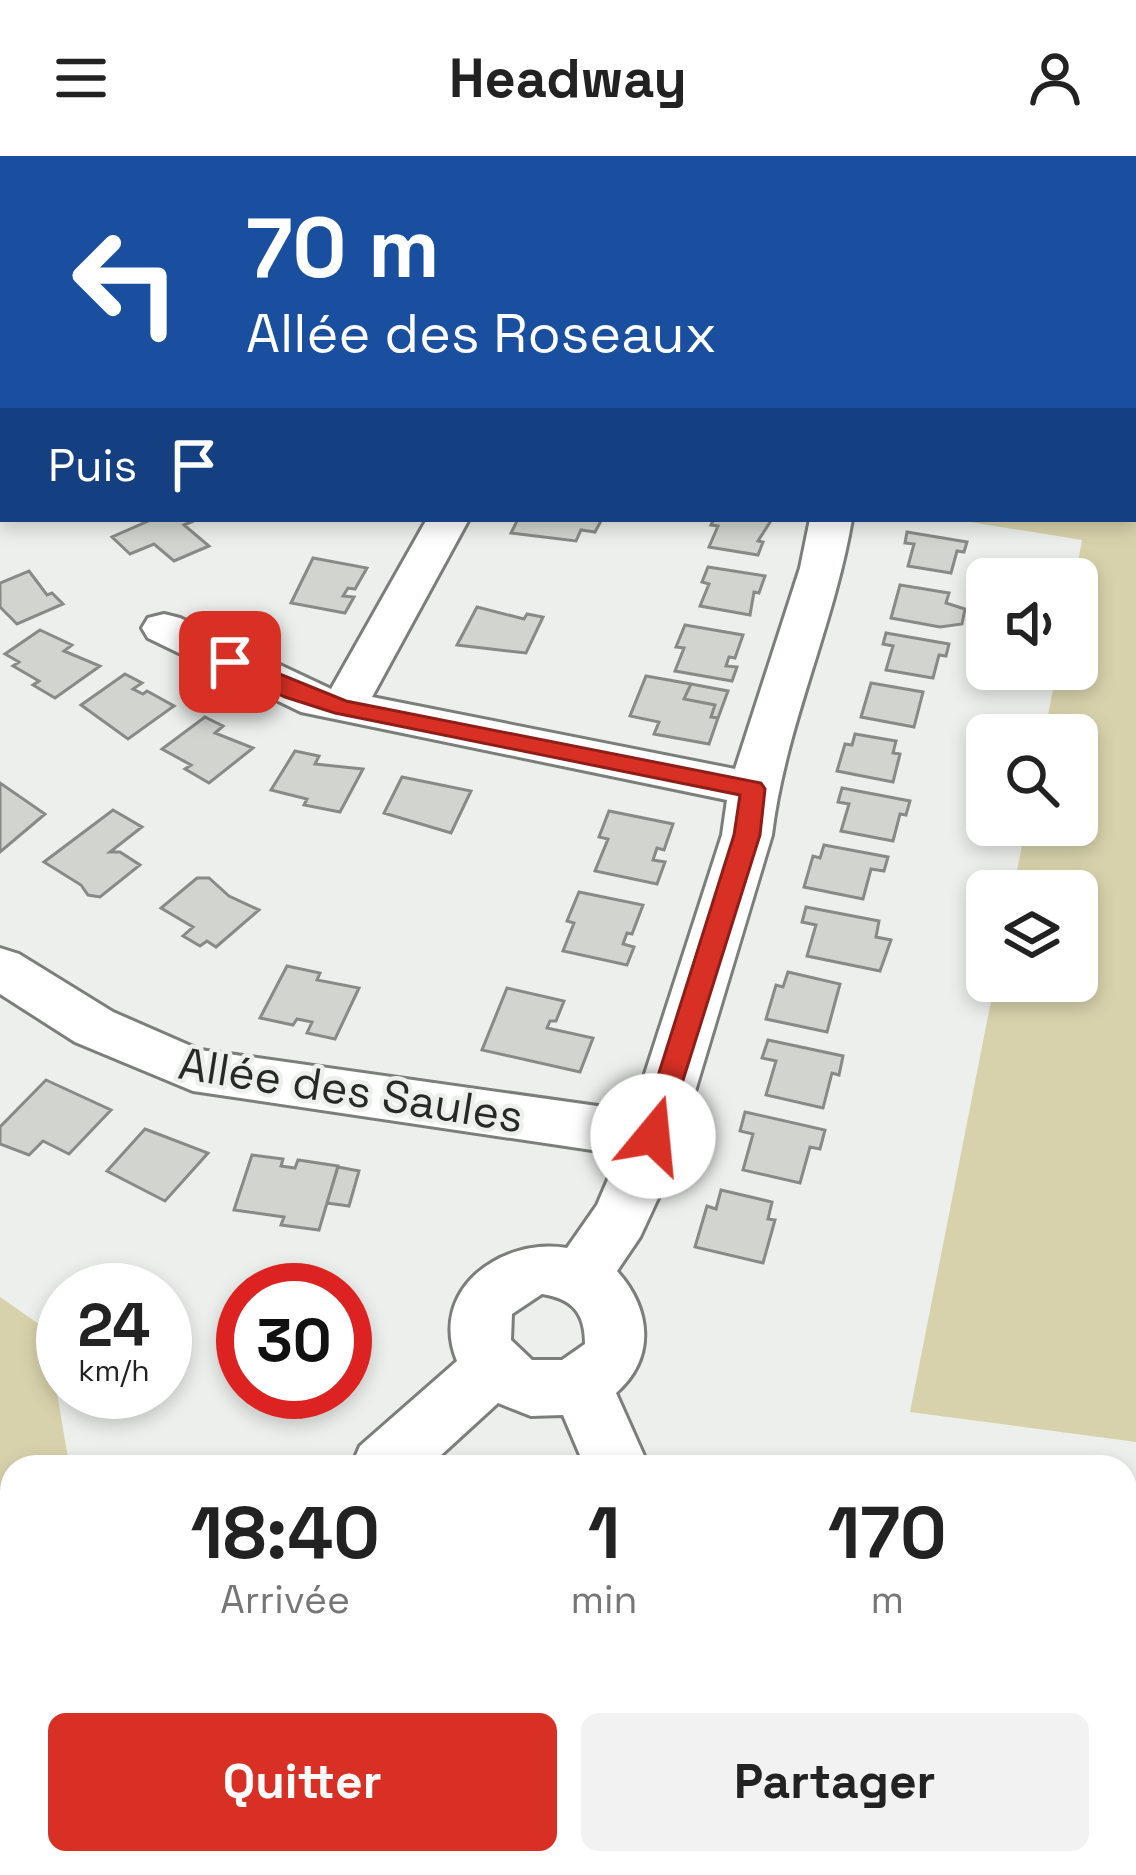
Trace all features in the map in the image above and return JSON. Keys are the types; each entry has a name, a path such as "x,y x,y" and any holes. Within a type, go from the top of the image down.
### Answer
{"street":[{"path":"343,708 446,522"},
{"path":"580,1276 634,1192 653,1136 747,835 753,789 822,568 830,522"},
{"path":"164,628 293,692 343,708 753,789"},
{"name":"Allée des Saules","path":"0,968 94,1027 193,1070 653,1136"},
{"path":"562,1270 580,1276 608,1299 617,1323 609,1357 580,1382 559,1388 512,1381 494,1367 482,1350 477,1330 481,1310 493,1292 531,1271 562,1270"},
{"path":"396,1455 494,1367"},
{"path":"580,1382 611,1455"}],"shaded area":[{"path":"971,522 1136,522 1136,1442 910,1412 991,1002 1098,1002 1098,870 1017,870 1022,846 1098,846 1098,714 1048,714 1053,690 1098,690 1098,558 1079,558 1082,540"},
{"path":"0,1297 36,1322 36,1419 61,1419 67,1455 0,1455"}],"building":[{"path":"146,522 191,522 184,525 209,546 174,561 154,544 130,554 112,537"},
{"path":"516,522 600,522 595,532 581,530 576,541 511,533"},
{"path":"770,522 758,541 763,542 758,555 709,547 718,526 711,525"},
{"path":"907,532 967,542 964,552 957,551 951,573 908,566 914,544 905,543"},
{"path":"313,558 367,568 355,589 348,588 343,596 354,597 345,613 291,603"},
{"path":"708,567 765,576 759,593 754,592 750,615 700,606 709,584 702,582"},
{"path":"29,571 47,595 52,593 63,604 17,624 0,607 0,583"},
{"path":"900,585 949,593 946,603 965,609 962,624 940,627 891,618"},
{"path":"477,607 524,619 527,614 543,617 526,653 457,645"},
{"path":"685,625 743,635 735,658 729,657 726,666 737,667 732,681 675,671 684,648 676,647"},
{"path":"40,630 72,645 64,651 100,666 55,698 33,685 39,681 13,666 19,662 5,654"},
{"path":"886,633 949,644 946,656 939,655 933,678 886,670 893,646 883,644"},
{"path":"125,674 142,683 133,689 174,706 128,739 81,705"},
{"path":"646,676 691,684 684,699 715,705 711,717 718,718 709,744 654,734 659,722 630,716"},
{"path":"871,683 923,692 914,727 861,717"},
{"path":"691,684 728,691 718,718 711,717 715,705 684,699"},
{"path":"205,717 223,726 215,733 253,748 209,783 185,769 191,765 162,749"},
{"path":"855,734 896,741 893,753 900,754 893,782 837,771 845,744 852,745"},
{"path":"295,751 319,756 315,764 363,769 340,812 304,805 307,799 271,790"},
{"path":"402,777 471,791 451,833 384,813"},
{"path":"0,783 45,814 0,852"},
{"path":"842,788 910,801 906,815 900,814 893,841 841,831 849,804 838,802"},
{"path":"113,810 142,827 110,852 120,852 140,865 100,897 88,895 81,885 44,862"},
{"path":"609,811 673,824 664,850 657,848 653,860 665,862 657,884 595,871 608,839 599,837"},
{"path":"824,845 888,857 884,871 871,869 863,899 804,887 813,856 820,858"},
{"path":"197,878 209,878 229,896 259,910 216,947 207,941 200,946 183,936 193,927 161,908"},
{"path":"579,892 643,905 623,944 634,947 627,965 563,951 574,923 567,921"},
{"path":"806,907 879,921 876,937 891,940 880,971 807,956 816,925 802,922"},
{"path":"287,966 320,973 317,980 359,988 335,1039 307,1033 312,1022 297,1019 293,1025 260,1018"},
{"path":"788,972 840,984 827,1032 766,1019 776,985 783,987"},
{"path":"507,988 564,1001 556,1021 550,1021 547,1028 593,1038 580,1072 482,1050"},
{"path":"768,1040 843,1056 839,1075 832,1073 823,1108 766,1095 776,1061 762,1058"},
{"path":"46,1080 111,1110 69,1154 43,1141 29,1155 0,1144 0,1127"},
{"path":"745,1112 825,1130 820,1149 810,1147 800,1183 743,1170 753,1134 740,1131"},
{"path":"145,1129 208,1153 165,1201 107,1171"},
{"path":"252,1155 283,1159 281,1166 295,1168 298,1160 338,1166 319,1230 281,1225 284,1217 234,1210"},
{"path":"338,1167 359,1171 349,1206 327,1203"},
{"path":"721,1190 772,1202 768,1219 775,1220 763,1263 695,1247 707,1206 716,1209"}],"route":[{"path":"230,662 293,692 343,708 753,789 747,835 653,1136"}]}
